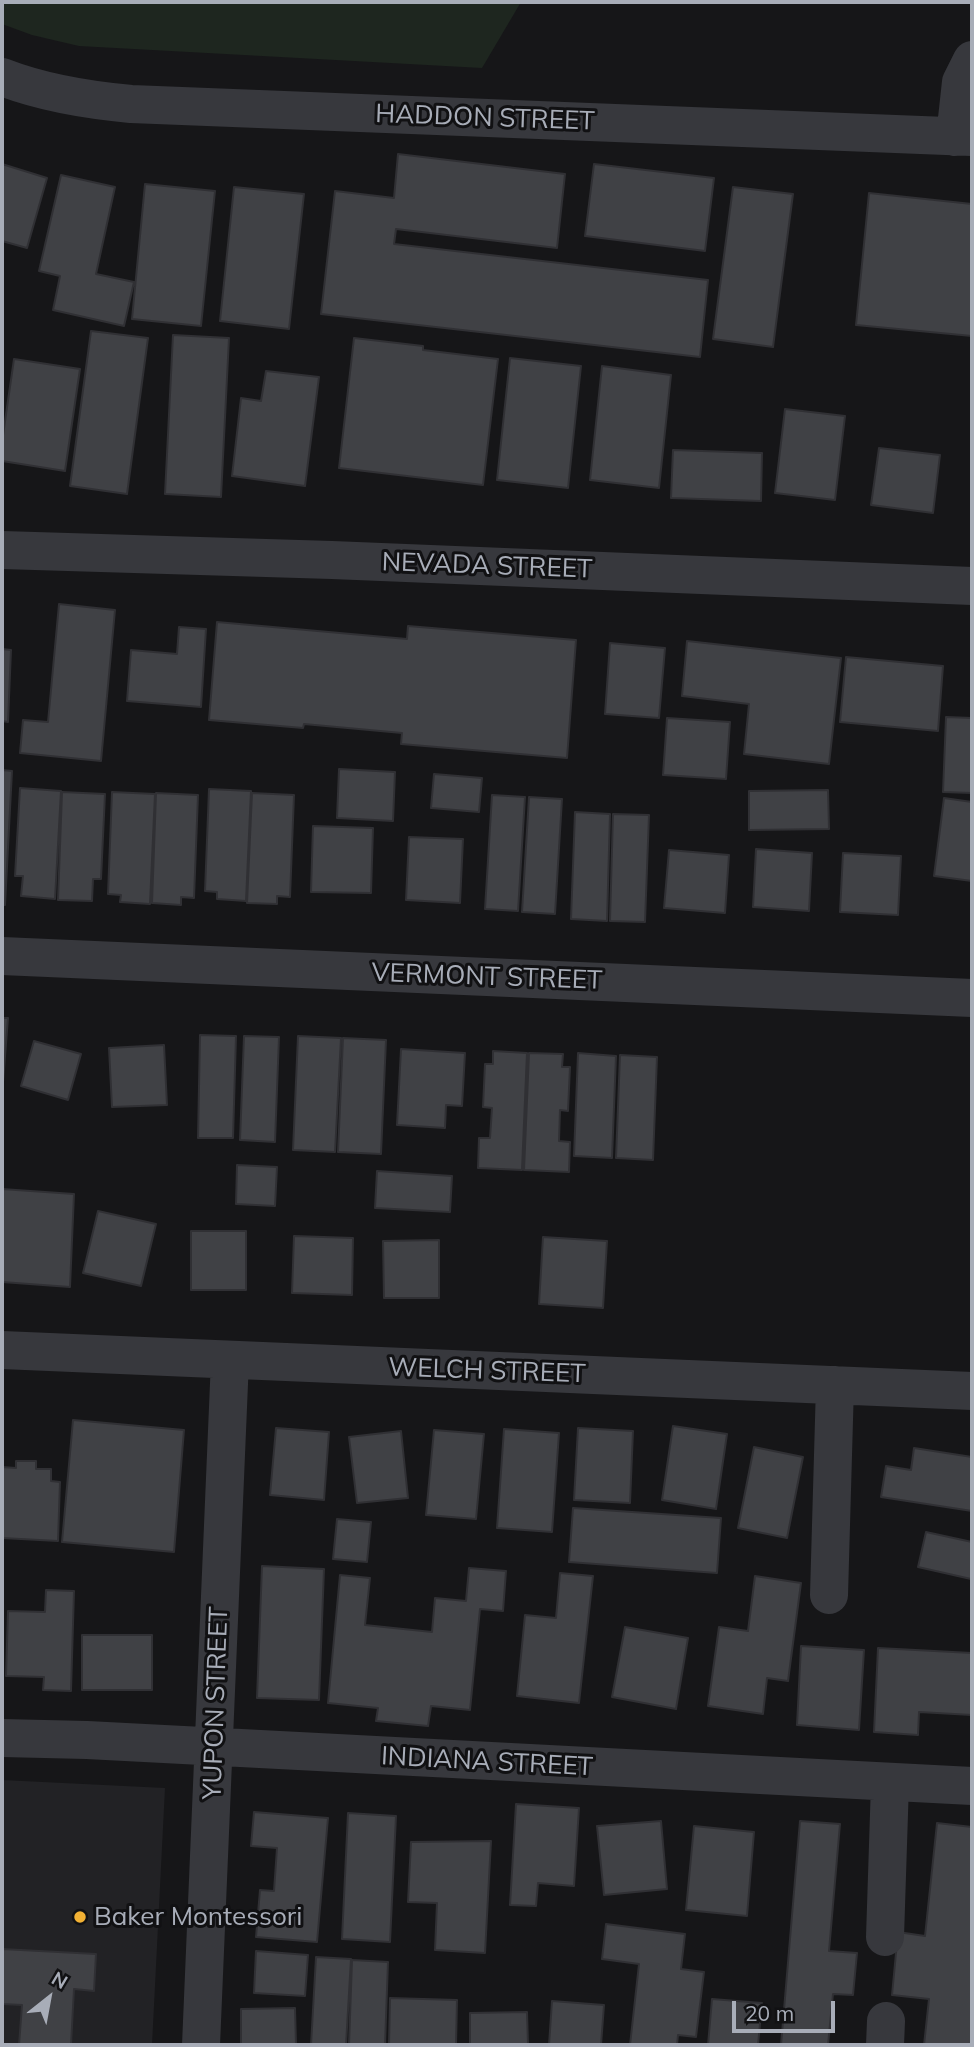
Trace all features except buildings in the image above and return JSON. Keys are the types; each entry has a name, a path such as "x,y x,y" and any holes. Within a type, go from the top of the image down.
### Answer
{"street":[{"path":"964,137 961,82 972,60"},
{"name":"HADDON STREET","path":"2,77 20,84 90,100 131,104 964,137"},
{"name":"NEVADA STREET","path":"2,550 332,560 972,586"},
{"name":"VERMONT STREET","path":"2,956 972,998"},
{"name":"WELCH STREET","path":"2,1350 972,1391"},
{"name":"YUPON STREET","path":"201,2045 230,1360"},
{"path":"829,1595 835,1385"},
{"name":"INDIANA STREET","path":"2,1738 972,1786"},
{"path":"885,1937 890,1783"}],"shaded area":[{"path":"2,2 521,2 482,68 79,46 32,35 2,24"},
{"name":"Baker Montessori","path":"2,1780 165,1788 152,2045 2,2045"}],"place":[{"name":"Baker Montessori","path":"80,1917"}]}
